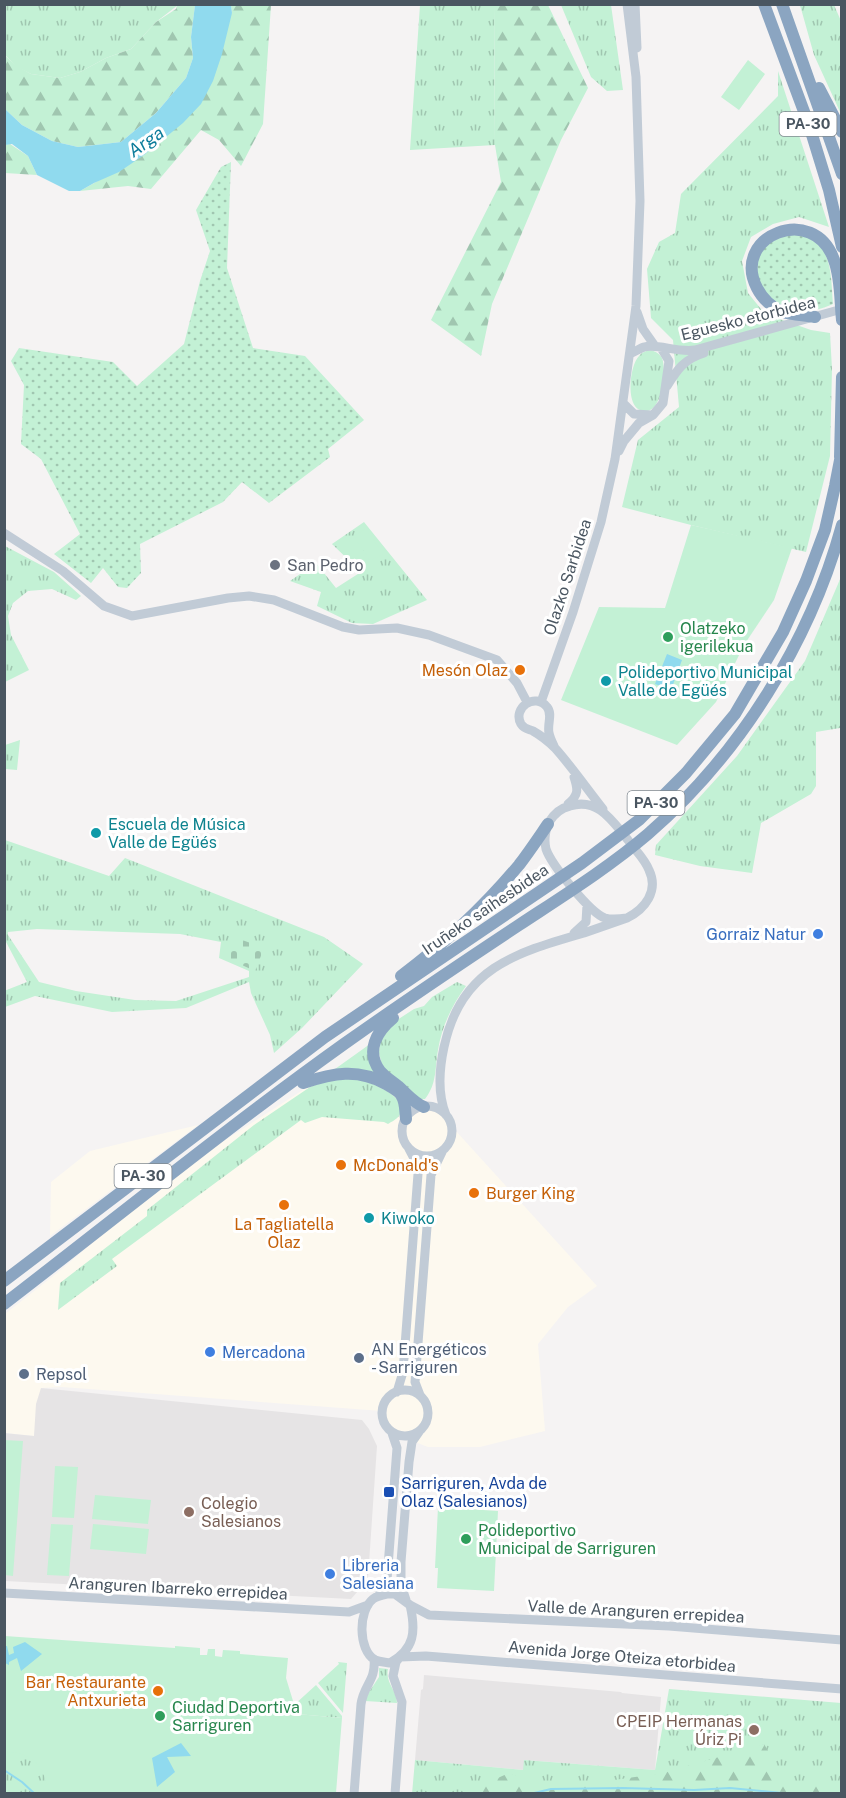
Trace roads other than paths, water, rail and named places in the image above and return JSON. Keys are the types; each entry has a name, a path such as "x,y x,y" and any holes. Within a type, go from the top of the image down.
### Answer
{"highway":[{"name":"PA-30","path":"764,4 809,125 829,190 842,247"},
{"name":"PA-30","path":"782,4 842,174"},
{"path":"788,4 823,98 842,132"},
{"path":"815,316 782,312 762,299 755,285 752,272 757,250 763,241 780,230 794,229 810,232 821,238 829,249 835,261 834,316"},
{"name":"Iruñeko saihesbidea","path":"4,1281 325,1037 582,864 639,820 686,773 735,714 783,632 806,581 825,530 841,455 842,377"},
{"name":"Iruñeko saihesbidea","path":"4,1304 309,1070 430,984 617,860 650,832 694,789 752,718 785,664 812,611 842,525"},
{"path":"785,664 816,614 842,551"},
{"path":"4,1312 303,1083 393,1018 614,867 666,821 694,789"},
{"path":"325,1037 354,1009 403,975 448,939 512,873 548,824"},
{"path":"393,1018 380,1030 376,1039 373,1049 375,1062 384,1075 411,1099 425,1107"},
{"path":"303,1083 340,1074 369,1076 401,1094 406,1119"}],"street":[{"path":"627,4 636,77 640,201 636,306 623,403 634,414 652,415 663,403 669,361 643,329 636,306"},
{"path":"635,4 638,58 636,77"},
{"name":"Eguesko etorbidea","path":"667,386 690,358 834,316 842,311"},
{"name":"Eguesko etorbidea","path":"658,347 678,351 695,350 815,316 834,316"},
{"path":"630,354 645,346 658,347"},
{"name":"Olazko Sarbidea","path":"541,702 573,612 601,522 615,459 623,403"},
{"name":"Olazko Sarbidea","path":"615,459 624,441 639,423 652,415"},
{"path":"4,532 63,571 104,606 132,616 221,599 261,597 343,627 359,630 397,627 429,635 497,660 517,683 527,702"},
{"path":"426,1656 414,1645 409,1604 401,1585 401,1562 412,1442 425,1425 428,1412 415,1382 431,1175 442,1152 448,1146 452,1130 442,1105 439,1087 443,1052 449,1028 457,1009 473,987 505,960 627,918 638,913 651,894 650,870 554,747 524,727 519,719 521,709 527,702 541,702 548,708 549,732 554,747"},
{"path":"533,731 542,729 549,722"},
{"path":"573,771 577,787 575,798 555,814 548,824 545,835 550,858 593,912 604,918 615,920 627,918"},
{"path":"565,807 588,804 599,808 608,816"},
{"path":"570,936 586,922 586,904"},
{"path":"425,1107 439,1087"},
{"path":"397,1392 403,1372 418,1174 418,1166 403,1137 402,1130 406,1119 416,1109 435,1108 446,1115"},
{"path":"409,1149 429,1156 442,1152"},
{"path":"354,1794 362,1699 364,1690 374,1674 374,1659 366,1648 362,1627 368,1605 379,1595 387,1580 397,1448 392,1433 384,1423 382,1411 387,1399 397,1392 405,1390 420,1395"},
{"path":"392,1433 406,1437 419,1432"},
{"name":"Aranguren Ibarreko errepidea","path":"4,1593 349,1612"},
{"path":"379,1595 395,1594 429,1615 413,1630 407,1649 396,1662 393,1676 402,1701 395,1794"},
{"path":"362,1627 349,1612 368,1605"},
{"name":"Valle de Aranguren errepidea","path":"429,1615 669,1626 842,1640"},
{"name":"Avenida Jorge Oteiza etorbidea","path":"400,1657 426,1656 842,1689"},
{"path":"374,1659 390,1663 400,1657"}],"water":[{"name":"Arga","path":"195,5 231,5 232,13 213,81 201,104 183,123 144,155 119,172 80,191 69,191 37,175 28,156 12,144 5,145 5,109 22,125 52,141 78,147 121,142 156,113 186,78 193,58 191,37"},
{"path":"667,654 682,660 671,690 655,684"},
{"path":"25,1642 42,1654 21,1671 17,1658 9,1662 9,1665 5,1663 5,1646 7,1646 9,1655 14,1653 13,1647"},
{"path":"181,1743 191,1756 167,1757 175,1772 157,1787 152,1758"}],"waterway":[{"path":"4,1770 35,1794"},
{"path":"530,1794 551,1789 623,1788 694,1790 730,1788 792,1794"}],"place":[{"name":"San Pedro","path":"275,565"},
{"name":"Olatzeko igerilekua","path":"668,637"},
{"name":"Mesón Olaz","path":"520,670"},
{"name":"Polideportivo Municipal Valle de Egüés","path":"606,681"},
{"name":"Escuela de Música Valle de Egüés","path":"96,833"},
{"name":"Gorraiz Natur","path":"818,934"},
{"name":"McDonald's","path":"341,1165"},
{"name":"Burger King","path":"474,1193"},
{"name":"La Tagliatella Olaz","path":"284,1205"},
{"name":"Kiwoko","path":"369,1218"},
{"name":"Mercadona","path":"210,1352"},
{"name":"AN Energéticos - Sarriguren","path":"359,1358"},
{"name":"Repsol","path":"24,1374"},
{"name":"Sarriguren, Avda de Olaz (Salesianos)","path":"389,1492"},
{"name":"Colegio Salesianos","path":"189,1512"},
{"name":"Polideportivo Municipal de Sarriguren","path":"466,1539"},
{"name":"Libreria Salesiana","path":"330,1574"},
{"name":"Bar Restaurante Antxurieta","path":"158,1691"},
{"name":"Ciudad Deportiva Sarriguren","path":"160,1716"},
{"name":"CPEIP Hermanas Úriz Pi","path":"754,1730"}]}
